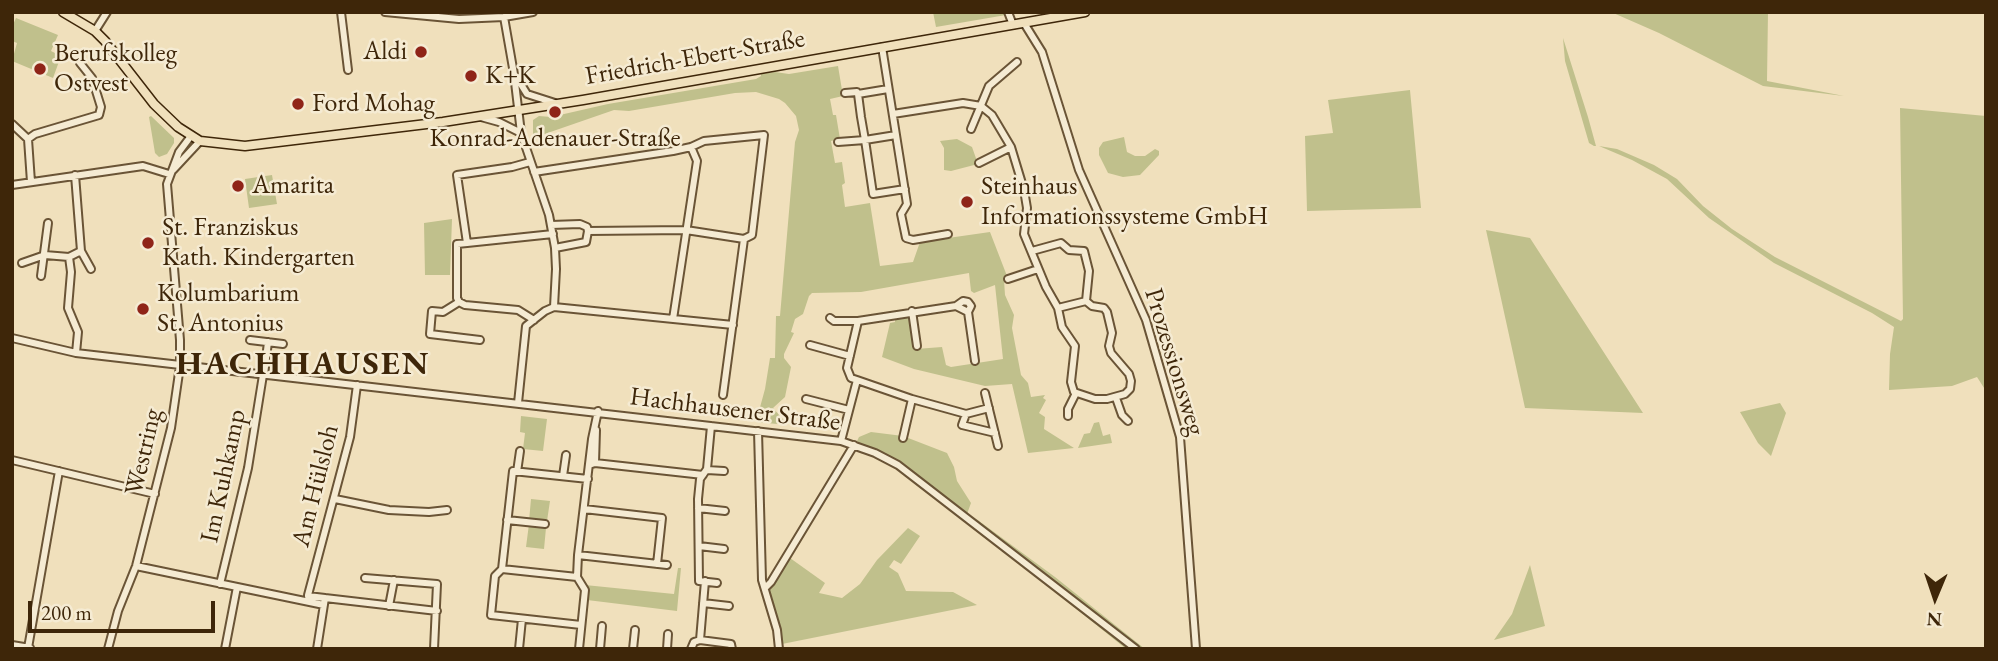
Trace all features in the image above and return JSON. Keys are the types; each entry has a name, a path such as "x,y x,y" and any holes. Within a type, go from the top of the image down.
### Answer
{"main road":[{"name":"Friedrich-Ebert-Straße","path":"63,12 95,31 113,49 164,116 191,136 200,141 245,146 556,104 881,47 1010,18 1024,23 1085,12"}],"street":[{"path":"95,31 107,12"},
{"path":"341,12 348,70"},
{"path":"385,12 459,19 504,17 533,12"},
{"path":"504,17 521,134 553,234 554,307"},
{"name":"Prozessionsweg","path":"1024,23 1042,52 1079,170 1150,331 1180,437 1196,649"},
{"path":"881,47 907,204 901,214 905,238 914,240 948,234"},
{"path":"971,129 989,86 1017,62"},
{"path":"28,139 35,134 100,114 101,107 92,78 80,63"},
{"path":"514,74 527,94 556,104"},
{"path":"845,93 858,94 888,89"},
{"path":"858,94 873,194 905,190"},
{"path":"892,114 963,103 981,106 992,115 1011,147 1027,208 1024,234 1058,307 1062,327 1075,346 1071,382 1076,393 1095,399 1116,398 1130,389 1129,374 1111,353 1112,333 1107,312 1104,308 1092,306 1086,301"},
{"name":"Friedrich-Ebert-Straße","path":"479,116 499,122 521,134"},
{"path":"12,124 28,139 31,182"},
{"path":"534,172 691,147 704,141 764,135 752,234 744,239 686,230 588,231"},
{"path":"838,142 896,135"},
{"name":"Westring","path":"108,649 135,566 171,428 180,366 179,313 167,194 169,174 179,152 191,136"},
{"path":"12,185 143,166 169,174 200,141"},
{"path":"673,319 697,162 691,147"},
{"path":"979,163 1011,147"},
{"path":"467,243 457,175 530,162"},
{"path":"75,176 81,250 91,269"},
{"path":"41,276 48,223"},
{"path":"551,225 580,224 588,231 586,242 555,248"},
{"path":"534,320 519,310 465,305 459,302 457,244 553,234"},
{"path":"723,395 744,239"},
{"path":"1032,251 1061,243 1069,250 1084,251 1088,265 1086,301"},
{"path":"22,263 45,255 69,257 81,250"},
{"path":"69,257 71,272 68,308 78,332 76,353"},
{"path":"1008,279 1038,269"},
{"path":"1058,307 1086,301"},
{"path":"459,302 443,312 432,312 430,334 480,340"},
{"path":"830,318 834,321 858,321 968,302 971,306 968,312 975,361"},
{"path":"518,403 526,326 554,307 733,325"},
{"path":"912,311 917,346"},
{"path":"858,321 847,368 851,378 966,414 989,408"},
{"name":"Hachhausener Straße","path":"12,338 76,353 180,366 598,411 841,441 875,453 898,465 1136,649"},
{"path":"250,340 283,344"},
{"path":"264,375 268,342"},
{"path":"810,345 850,356"},
{"name":"Im Kuhkamp","path":"220,584 248,468 264,375"},
{"path":"841,441 857,380"},
{"name":"Am Hülsloh","path":"308,598 350,437 357,385"},
{"path":"985,393 998,446"},
{"path":"1068,416 1068,409 1076,393"},
{"path":"1116,398 1122,415 1128,421"},
{"path":"903,438 912,399"},
{"path":"806,400 849,410"},
{"path":"579,649 585,590 577,577 578,555 598,411"},
{"path":"958,436 966,414"},
{"path":"962,425 995,433"},
{"path":"711,426 705,472 700,479 699,581 717,583"},
{"path":"758,431 762,580 779,649"},
{"path":"765,588 854,445"},
{"path":"517,471 520,451"},
{"path":"563,476 566,455"},
{"path":"12,460 155,494"},
{"path":"592,464 724,471"},
{"path":"12,645 30,648 60,471"},
{"path":"581,625 491,615 495,576 502,569 513,471 588,479"},
{"path":"335,499 389,510 447,510"},
{"path":"698,508 725,511"},
{"path":"584,509 662,518 657,564"},
{"path":"507,520 545,524"},
{"path":"699,546 724,549"},
{"path":"578,555 667,565"},
{"path":"135,566 325,602 437,611"},
{"path":"502,569 577,577"},
{"path":"365,578 437,583 434,649"},
{"path":"389,606 394,580"},
{"path":"700,640 705,581"},
{"path":"225,649 237,587"},
{"path":"317,649 325,602"},
{"path":"702,603 729,606"},
{"path":"519,649 522,619"},
{"path":"600,649 601,626"},
{"path":"633,649 635,630"},
{"path":"667,649 668,634"},
{"path":"691,649 694,642 700,640 731,645 732,649"}],"green space":[{"path":"933,12 1004,12 1006,15 936,27"},
{"path":"1611,12 1768,12 1767,81 1844,96 1763,86 1659,33"},
{"path":"16,18 58,35 51,51 61,56 53,78 12,61 17,43 12,41 12,27"},
{"path":"1563,38 1596,146 1589,143 1565,61"},
{"path":"838,66 843,96 830,99 840,139 831,141 835,163 842,162 845,207 870,203 880,266 913,262 920,242 990,232 1007,276 1004,280 1005,295 1014,315 1012,328 1021,375 1028,383 1031,397 1045,395 1043,398 1046,400 1039,413 1045,417 1044,429 1074,448 1028,453 1012,384 985,386 914,369 882,357 890,323 895,322 895,317 910,316 916,349 942,347 946,365 951,367 1003,359 995,285 974,293 971,291 969,273 861,292 812,293 803,314 795,319 791,332 794,333 784,354 791,367 785,397 773,408 788,425 756,422 770,358 775,358 776,316 780,316 795,142 799,130 796,116 779,99 756,92 735,93 629,111 614,110 536,137 533,135 533,120 539,116 551,117 608,104 756,79 761,74 789,74"},
{"path":"1410,90 1421,208 1307,211 1305,136 1333,133 1328,100"},
{"path":"1900,108 1986,116 1986,391 1977,377 1952,386 1889,390 1894,327 1774,263 1709,218 1667,179 1599,146 1617,149 1654,165 1677,179 1703,206 1732,229 1775,257 1901,321"},
{"path":"151,116 174,138 167,154 159,157 155,153"},
{"path":"1124,137 1127,152 1135,156 1145,156 1155,149 1159,151 1159,155 1140,175 1123,177 1108,173 1099,155 1103,142"},
{"path":"957,139 972,147 978,164 951,171 944,170 944,148 940,141"},
{"path":"272,175 277,204 249,208 245,179"},
{"path":"452,219 450,275 425,275 424,223"},
{"path":"1486,230 1530,238 1643,413 1525,408"},
{"path":"1780,403 1786,413 1771,456 1758,443 1740,412"},
{"path":"521,416 547,419 543,451 523,449 525,433 520,432"},
{"path":"1099,422 1103,436 1110,434 1112,443 1078,448 1084,434 1090,433 1094,423"},
{"path":"871,432 903,436 947,453 957,481 971,503 967,514 900,463 877,450 856,443 859,437"},
{"path":"531,499 550,501 547,521 529,521"},
{"path":"975,518 1145,649 1126,649 1013,558"},
{"path":"529,524 546,528 544,549 526,547"},
{"path":"908,528 920,536 901,564 894,560 889,567 898,573 906,591 953,592 977,605 782,644 782,631 769,590 790,558 825,583 819,593 842,598 860,584 877,560"},
{"path":"1530,565 1545,626 1494,640 1512,614"},
{"path":"678,568 681,568 677,611 587,600 585,585 674,594"}],"place":[{"name":"Aldi","path":"421,52"},
{"name":"Berufskolleg Ostvest","path":"40,69"},
{"name":"K+K","path":"471,76"},
{"name":"Ford Mohag","path":"298,104"},
{"name":"Konrad-Adenauer-Straße","path":"555,112"},
{"name":"Amarita","path":"238,186"},
{"name":"Steinhaus Informationssysteme GmbH","path":"967,202"},
{"name":"St. Franziskus Kath. Kindergarten","path":"148,243"},
{"name":"Kolumbarium St. Antonius","path":"143,309"}],"district":[{"name":"HACHHAUSEN","path":"303,365"}]}
